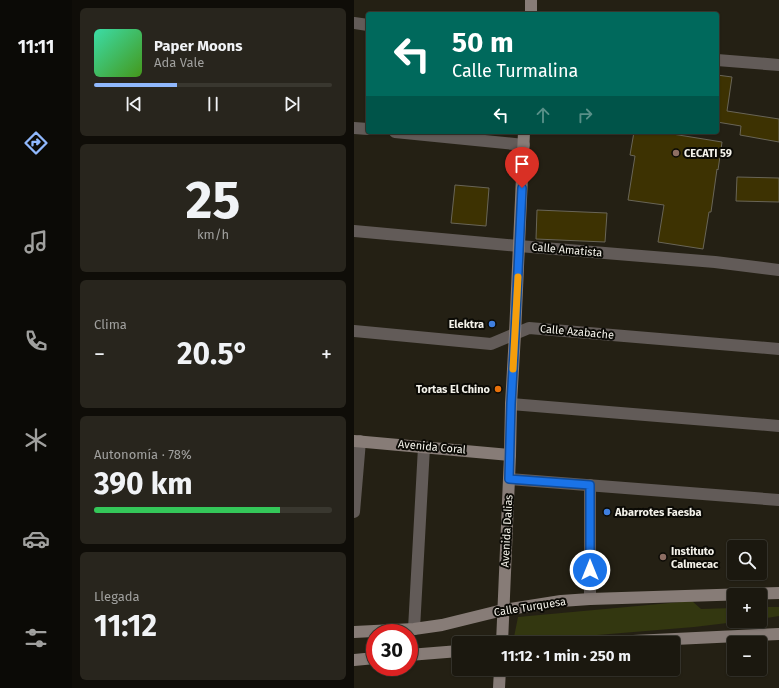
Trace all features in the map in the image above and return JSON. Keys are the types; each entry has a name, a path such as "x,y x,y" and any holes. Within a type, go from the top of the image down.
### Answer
{"street":[{"path":"531,0 531,12"},
{"path":"354,23 366,24"},
{"path":"719,60 779,65"},
{"path":"354,128 366,129"},
{"path":"415,134 524,145"},
{"name":"Avenida Dalias","path":"502,636 511,404 524,134"},
{"name":"Calle Amatista","path":"354,232 715,262 779,270"},
{"name":"Calle Azabache","path":"354,331 491,344 530,328 779,349"},
{"path":"511,404 779,426"},
{"path":"354,512 357,441"},
{"name":"Avenida Coral","path":"357,441 510,455"},
{"path":"414,624 424,447"},
{"path":"509,479 779,500"},
{"path":"590,485 590,599"},
{"name":"Calle Turquesa","path":"418,628 442,625 503,610 554,602 590,599 779,593"},
{"name":"Calle Turquesa","path":"354,632 366,631"},
{"path":"680,639 779,634"},
{"path":"418,654 452,652"},
{"path":"354,660 366,659"},
{"path":"499,688 500,676"}],"green space":[{"path":"692,601 701,609 727,608 727,623 585,636 514,636 518,617"},
{"path":"767,607 779,607 779,616 767,618"}],"building":[{"path":"719,75 732,77 727,111 779,119 779,142 740,135 741,126 719,122"},
{"path":"634,134 672,134 722,142 711,212 709,212 703,249 658,242 664,205 628,200 635,156 630,155"},
{"path":"737,177 779,178 779,202 736,201"},
{"path":"455,185 489,188 486,226 451,223"},
{"path":"537,210 607,213 605,242 536,239"}],"slow traffic":[{"path":"513,369 518,277"}],"place":[{"name":"CECATI 59","path":"676,153"},
{"name":"Elektra","path":"492,324"},
{"name":"Tortas El Chino","path":"498,389"},
{"name":"Abarrotes Faesba","path":"607,512"},
{"name":"Instituto Calmecac","path":"663,557"}],"route":[{"path":"522,188 511,404 509,479 590,485 590,570"}]}
